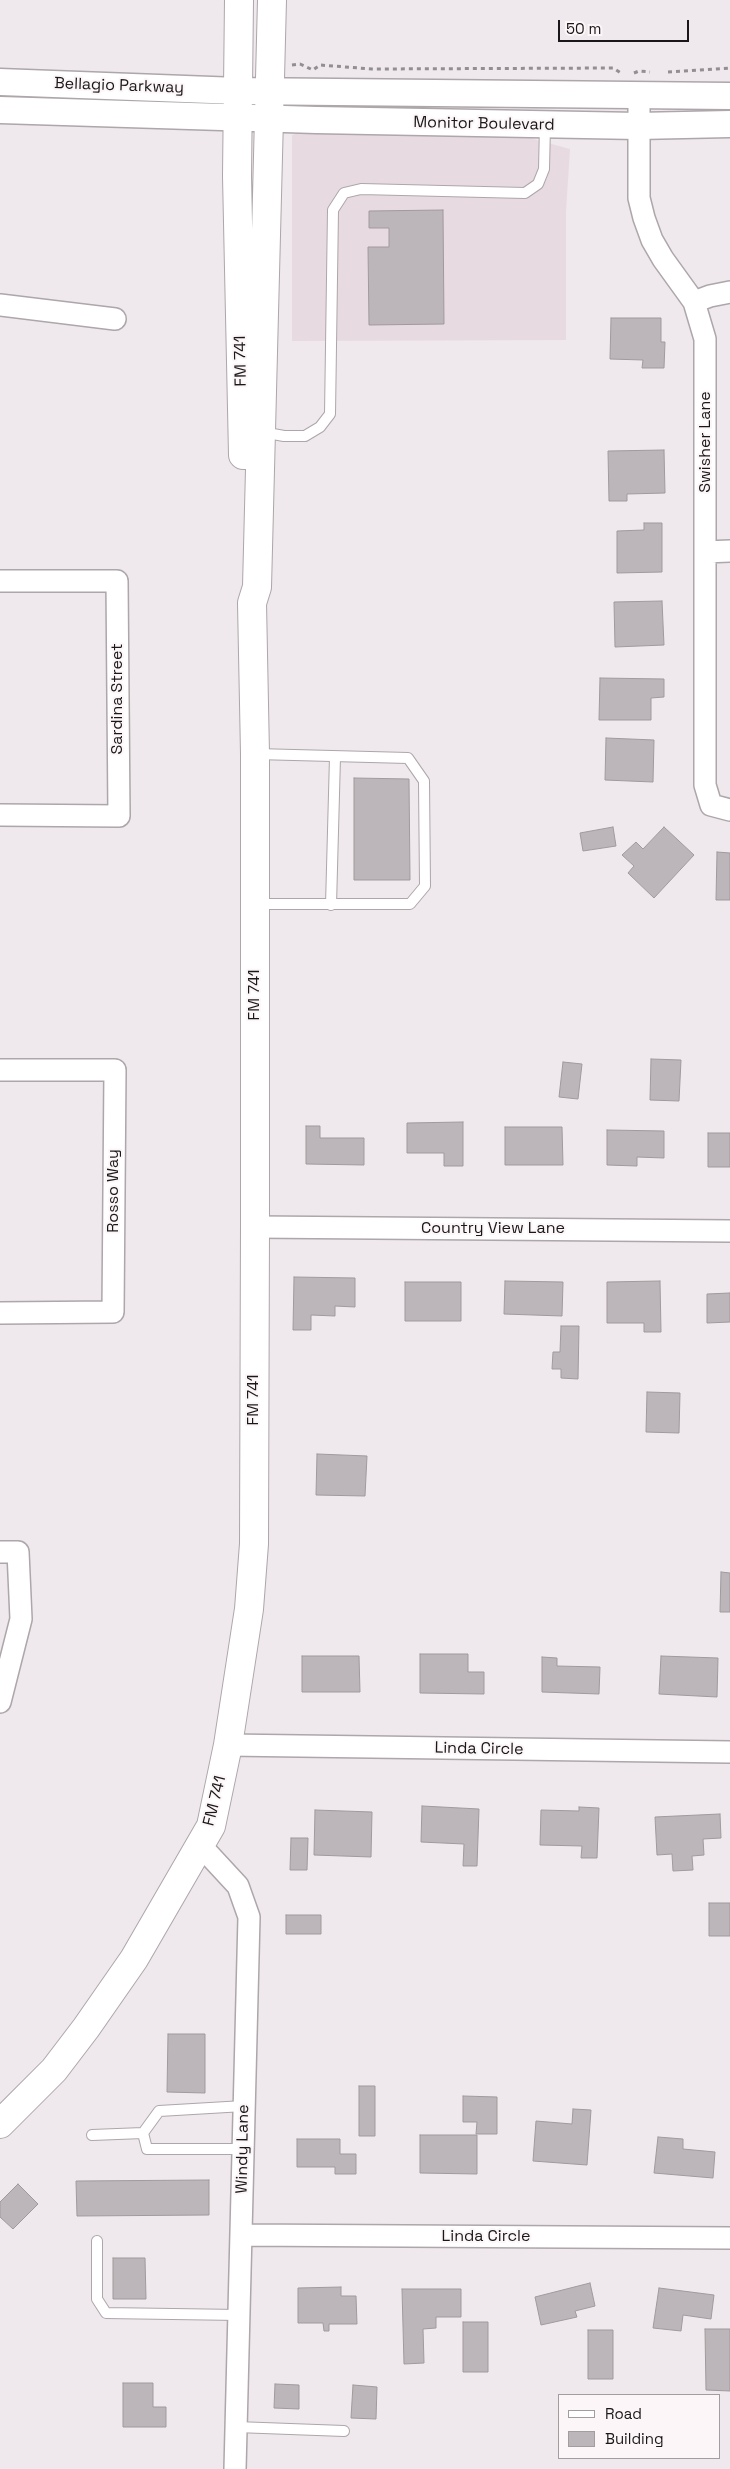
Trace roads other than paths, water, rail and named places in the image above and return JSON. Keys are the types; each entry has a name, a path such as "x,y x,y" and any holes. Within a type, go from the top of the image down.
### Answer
{"main road":[{"name":"FM 741","path":"239,0 237,186 246,588 252,603"},
{"name":"FM 741","path":"0,2124 54,2070 86,2028 134,1959 211,1826 228,1745 249,1609 254,1544 255,1228 255,754 252,603 257,588 272,0"}],"street":[{"name":"Bellagio Parkway","path":"0,82 238,91"},
{"name":"Monitor Boulevard","path":"238,91 730,96"},
{"name":"Swisher Lane","path":"639,94 640,198 644,218 652,240 662,259 694,302 705,340 705,785 720,808"},
{"name":"Bellagio Parkway","path":"0,110 238,118"},
{"name":"Monitor Boulevard","path":"238,118 545,125 638,126 730,124"},
{"path":"694,302 730,292"},
{"path":"0,305 115,319"},
{"path":"705,552 730,551"},
{"name":"Sardina Street","path":"0,582 117,581 119,816 0,815"},
{"name":"Rosso Way","path":"0,1070 114,1070 113,1312 0,1313"},
{"name":"Country View Lane","path":"255,1228 730,1231"},
{"path":"0,1702 21,1618 9,1552"},
{"name":"Linda Circle","path":"228,1745 730,1752"},
{"name":"Windy Lane","path":"201,1846 238,1886 249,1917 234,2469"},
{"name":"Linda Circle","path":"241,2235 730,2238"}],"lane":[{"path":"261,432 284,436 305,436 320,427 330,414 333,210 344,193 361,189 525,193 538,184 544,169 545,125"},
{"path":"255,754 408,758 424,781 425,886 410,904 255,904"},
{"path":"331,905 335,757"},
{"path":"143,2133 159,2111 244,2106"},
{"path":"92,2135 143,2133"},
{"path":"143,2133 147,2148 244,2149"},
{"path":"97,2241 97,2299 106,2313 239,2315"},
{"path":"236,2427 344,2430"}]}
